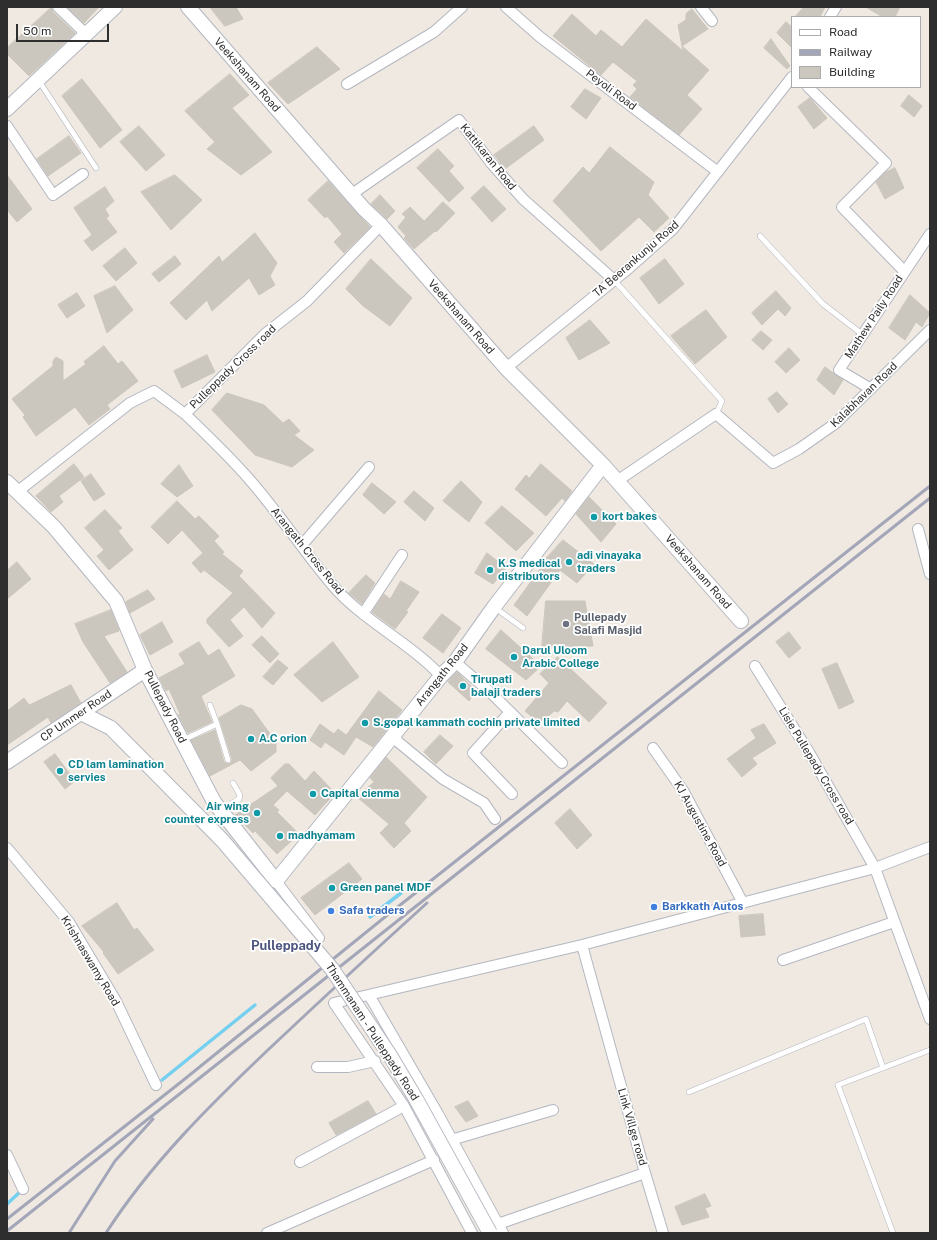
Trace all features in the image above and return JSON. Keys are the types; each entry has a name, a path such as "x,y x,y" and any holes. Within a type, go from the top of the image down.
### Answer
{"street":[{"path":"58,7 86,34"},
{"path":"7,110 115,7"},
{"name":"Veekshanam Road","path":"188,7 364,209 381,225 506,368 603,465 741,622"},
{"path":"347,84 434,32 462,7"},
{"name":"Peyoli Road","path":"506,7 540,37 718,172"},
{"path":"701,7 712,21"},
{"path":"831,16 836,7"},
{"name":"TA Beerankunju Road","path":"506,368 674,229 791,78"},
{"path":"809,88 886,163 842,207 904,271"},
{"name":"Kattikaran Road","path":"352,194 459,120 491,163 523,199 614,280"},
{"path":"7,126 53,195 83,174"},
{"name":"Pulleppady Cross road","path":"17,492 130,403 154,391 185,414 265,334 307,301 381,225"},
{"name":"Mathew Paily Road","path":"871,390 839,370 930,234"},
{"name":"Kalabhavan Road","path":"716,414 773,463 799,449 836,423 930,330"},
{"name":"Arangath Cross Road","path":"185,414 213,440 250,480 334,587 363,614 427,661 441,676"},
{"path":"617,481 716,414"},
{"name":"Arangath Road","path":"276,881 441,676 455,662 494,607 603,465"},
{"path":"302,545 369,467"},
{"name":"Pullepady Road","path":"7,482 54,527 116,601 145,670 214,802 319,938"},
{"path":"918,529 930,574"},
{"path":"363,614 402,555"},
{"path":"455,662 510,712 562,763"},
{"name":"Lisie Pullepady Cross road","path":"755,666 810,754 875,868 930,1019"},
{"name":"CP Ummer Road","path":"7,762 145,670"},
{"path":"98,702 111,728"},
{"path":"510,712 473,753 512,794"},
{"path":"81,713 111,728"},
{"name":"Thammanam - Pulleppady Road","path":"111,728 222,840 332,970 391,1057 497,1230"},
{"path":"395,733 397,741 436,774 484,803 495,819"},
{"name":"KJ Augustine Road","path":"653,748 684,792 742,903"},
{"path":"472,1233 404,1106 375,1061 334,1003 582,945 875,868 930,847"},
{"name":"Krishnaswamy Road","path":"7,848 69,922 116,1001 156,1085"},
{"path":"783,960 894,922"},
{"name":"Link Villge road","path":"497,1230 645,1173 582,945"},
{"path":"369,995 438,1114 497,1230"},
{"path":"317,1068 348,1067 375,1061"},
{"path":"300,1162 404,1106"},
{"path":"451,1140 553,1110"},
{"path":"7,1155 23,1189"},
{"path":"267,1233 434,1160"},
{"path":"645,1173 664,1233"}],"lane":[{"path":"39,81 96,168"},
{"path":"760,236 823,304 862,334"},
{"path":"614,280 722,401 716,414"},
{"path":"494,607 523,628"},
{"path":"210,705 228,760"},
{"path":"182,740 217,724"},
{"path":"221,810 239,800 240,795 233,783"},
{"path":"689,1092 866,1019 883,1068"},
{"path":"893,1233 838,1085 930,1050"}],"building":[{"path":"52,7 53,12 75,33 29,76 7,54 7,48"},
{"path":"67,7 99,7 84,23"},
{"path":"210,7 236,7 243,19 225,26"},
{"path":"804,7 825,7 820,16 796,16"},
{"path":"866,7 900,7 896,16 881,16"},
{"path":"692,9 708,29 682,46 678,25 686,20 686,14"},
{"path":"572,14 596,36 601,30 622,47 646,19 683,51 682,46 709,70 687,95 702,109 679,135 630,97 637,89 633,85 637,81 613,62 601,75 553,36"},
{"path":"786,22 791,26 791,47 777,33"},
{"path":"771,39 790,66 787,69 764,48"},
{"path":"317,47 340,69 288,104 268,83"},
{"path":"230,74 249,95 232,108 272,152 241,175 207,149 215,142 185,111"},
{"path":"82,79 122,130 100,148 62,96"},
{"path":"585,89 601,98 586,119 571,107"},
{"path":"909,95 922,106 914,117 901,106"},
{"path":"810,98 827,118 814,129 798,107"},
{"path":"139,126 165,155 146,171 120,142"},
{"path":"534,126 544,140 505,169 494,155"},
{"path":"69,136 81,153 48,176 37,159"},
{"path":"610,147 654,182 648,195 669,218 654,232 639,217 601,251 553,201 583,167 589,173"},
{"path":"438,149 454,166 449,171 464,188 449,202 417,168"},
{"path":"895,168 904,188 885,199 876,182 886,172"},
{"path":"7,175 32,209 17,222 7,210"},
{"path":"175,175 202,200 171,230 141,192"},
{"path":"328,181 370,227 344,253 334,242 342,234 327,216 325,218 308,200"},
{"path":"484,186 506,209 492,222 471,198"},
{"path":"105,187 114,201 105,209 109,216 106,218 117,232 92,251 84,241 92,235 74,208"},
{"path":"380,195 395,211 387,219 371,204"},
{"path":"443,202 455,213 436,232 435,231 414,249 404,238 406,236 398,227 406,217 402,214 410,207 424,221"},
{"path":"255,233 277,263 270,276 275,285 259,295 249,278 212,311 207,300 186,320 170,303 219,256 222,262"},
{"path":"125,248 137,263 116,281 103,266"},
{"path":"175,256 181,264 159,282 152,274"},
{"path":"371,259 412,298 390,326 362,305 346,289"},
{"path":"665,259 684,284 659,304 640,278"},
{"path":"115,286 133,310 107,333 94,296"},
{"path":"776,291 791,308 785,316 778,309 762,325 752,313"},
{"path":"77,293 85,306 67,318 58,305"},
{"path":"910,295 930,313 922,327 916,322 905,340 889,328"},
{"path":"706,310 727,337 695,364 671,336"},
{"path":"590,320 610,343 579,360 566,338"},
{"path":"761,331 772,340 763,350 752,340"},
{"path":"104,346 118,364 122,361 138,381 107,405 110,409 89,425 75,407 36,436 23,417 25,415 12,399 53,366 53,361 56,357 63,361 63,381 86,364 84,362"},
{"path":"789,348 800,360 786,373 775,362"},
{"path":"207,355 215,372 182,388 174,371"},
{"path":"825,367 843,380 834,395 817,380"},
{"path":"777,392 788,404 778,413 768,399"},
{"path":"227,393 264,405 283,423 289,419 300,431 294,435 314,450 292,467 255,455 212,410"},
{"path":"74,464 84,477 59,496 63,502 51,512 36,496"},
{"path":"541,464 572,491 565,501 562,498 546,516 515,489 526,475 529,478"},
{"path":"179,465 193,486 177,497 161,484"},
{"path":"91,474 105,494 94,501 81,481"},
{"path":"461,481 482,502 469,522 443,501"},
{"path":"372,483 396,502 384,514 363,495"},
{"path":"414,491 434,508 425,521 404,502"},
{"name":"kort bakes","path":"589,497 616,524 601,542 576,514"},
{"path":"177,501 195,519 199,516 219,536 214,541 224,552 222,554 243,571 239,576 275,613 262,628 244,607 230,620 243,636 229,647 207,623 207,619 233,593 204,570 201,573 192,563 203,553 182,530 168,544 151,527"},
{"path":"502,506 534,533 516,551 485,523"},
{"path":"105,510 122,528 118,531 133,550 109,570 97,556 104,550 85,528"},
{"path":"563,540 594,564 577,583 560,570 527,616 514,605 546,561 545,560"},
{"name":"K.S medical distributors","path":"487,553 506,568 493,584 475,573"},
{"path":"17,562 31,579 7,599 7,571"},
{"path":"366,575 375,583 362,604 349,593"},
{"path":"401,581 419,592 406,611 408,612 395,629 372,612 384,594 390,599"},
{"path":"148,590 155,599 130,613 126,602"},
{"name":"Pullepady Salafi Masjid","path":"546,601 585,601 593,646 542,647"},
{"path":"111,610 119,631 104,636 127,672 110,683 83,642 75,624"},
{"path":"442,614 461,628 443,653 423,638"},
{"path":"162,622 173,642 150,655 140,635"},
{"name":"Darul Uloom Arabic College","path":"501,630 541,666 526,680 486,649"},
{"path":"789,632 801,648 789,658 776,642"},
{"path":"262,636 279,654 270,663 252,645"},
{"path":"199,642 208,656 219,649 235,676 201,696 212,722 188,733 178,715 180,714 169,689 166,691 159,678 185,664 179,654"},
{"path":"333,642 359,677 322,702 294,675"},
{"path":"558,657 607,703 589,722 567,701 558,712 554,711 540,724 525,711 549,683 540,674"},
{"path":"278,660 288,668 273,685 263,677"},
{"path":"837,663 854,702 839,709 822,669"},
{"name":"Tirupati balaji traders","path":"457,672 476,691 469,701 448,682"},
{"path":"71,685 81,703 51,723 48,717 7,745 7,711 24,698 29,705"},
{"path":"379,691 402,710 373,747 356,737 344,755 325,742 321,748 310,740 320,724 334,734 338,729 346,735"},
{"name":"A.C orion","path":"241,705 252,709 276,742 276,752 251,771 240,760 210,776 191,740 215,730 224,762 227,764 231,763 232,759 219,718"},
{"path":"764,724 776,743 752,758 757,764 742,777 727,759 756,738 751,730"},
{"path":"440,735 453,746 436,764 424,752"},
{"name":"CD lam lamination servies","path":"55,754 75,781 65,789 44,762"},
{"path":"386,757 427,797 404,823 411,831 394,848 380,833 389,824 357,797 374,782 370,778"},
{"path":"285,764 289,764 305,781 314,771 335,793 315,815 287,791 273,805 279,810 277,812 299,834 277,854 255,831 253,833 235,815 278,786 271,778"},
{"path":"570,809 592,835 577,849 555,823"},
{"name":"Green panel MDF","path":"349,863 362,879 315,915 301,898"},
{"path":"117,903 134,930 137,928 154,950 118,974 103,953 104,952 82,926"},
{"path":"763,914 765,935 741,937 739,916"},
{"path":"368,1101 376,1114 336,1135 329,1123"},
{"path":"468,1101 478,1116 466,1122 455,1107"},
{"path":"705,1194 711,1206 705,1208 709,1217 682,1225 675,1207"}],"waterway":[{"path":"370,917 401,893"},
{"path":"162,1080 255,1005"},
{"path":"7,1204 22,1190"}],"railway":[{"path":"7,1219 181,1082 385,917 930,486"},
{"path":"7,1231 930,498"},
{"path":"106,1233 142,1183 162,1159 225,1091 427,903"},
{"path":"69,1233 115,1161 153,1119"}],"place":[{"name":"kort bakes","path":"594,517"},
{"name":"adi vinayaka traders","path":"569,562"},
{"name":"K.S medical distributors","path":"490,570"},
{"name":"Pullepady Salafi Masjid","path":"566,624"},
{"name":"Darul Uloom Arabic College","path":"514,657"},
{"name":"Tirupati balaji traders","path":"463,686"},
{"name":"S.gopal kammath cochin private limited","path":"365,723"},
{"name":"A.C orion","path":"251,739"},
{"name":"CD lam lamination servies","path":"60,771"},
{"name":"Capital cienma","path":"313,794"},
{"name":"Air wing counter express","path":"257,813"},
{"name":"madhyamam","path":"280,836"},
{"name":"Green panel MDF","path":"332,888"},
{"name":"Barkkath Autos","path":"654,907"},
{"name":"Safa traders","path":"331,911"}],"district":[{"name":"Pulleppady","path":"286,946"}]}
